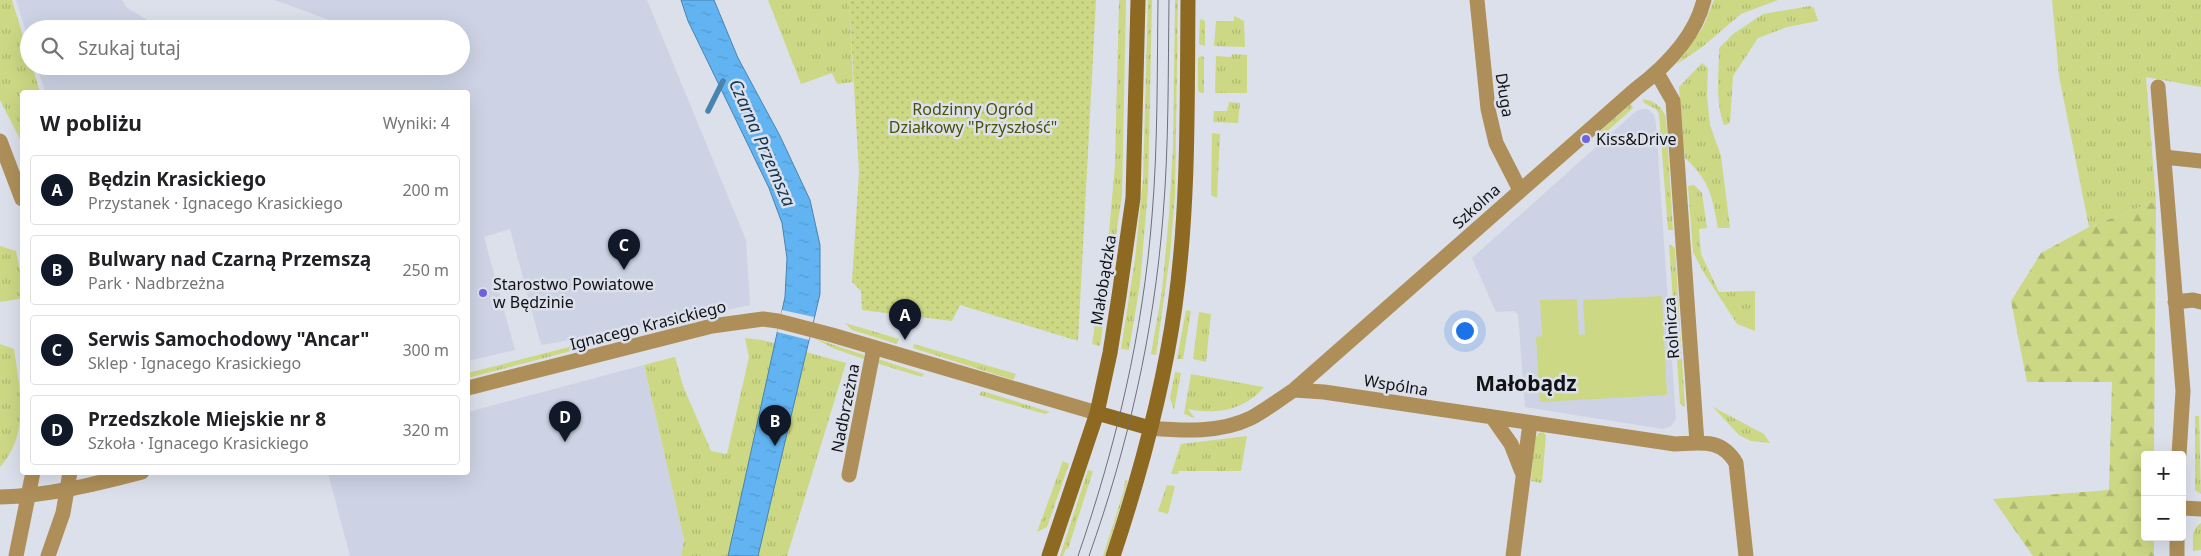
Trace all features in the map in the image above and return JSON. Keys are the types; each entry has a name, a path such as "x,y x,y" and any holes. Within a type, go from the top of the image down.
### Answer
{"street":[{"name":"Małobądzka","path":"1049,556 1097,413 1110,353 1133,198 1138,0"},
{"path":"1114,556 1139,478 1173,318 1181,250 1185,180 1188,0"},
{"name":"Długa","path":"1477,0 1488,109 1496,143 1520,190"},
{"name":"Szkolna","path":"1150,428 1206,430 1230,425 1250,418 1294,390 1520,190 1657,73 1683,42 1695,24 1704,0"},
{"name":"Rolnicza","path":"1657,73 1672,101 1697,443"},
{"path":"2158,87 2183,391 2179,451"},
{"path":"0,141 20,194"},
{"path":"2164,157 2201,161"},
{"path":"2175,302 2193,300 2201,302"},
{"name":"Ignacego Krasickiego","path":"470,387 712,326 749,320 778,321 874,347 1097,413"},
{"name":"Nadbrzeżna","path":"849,475 874,347"},
{"path":"1320,368 1318,378 1324,392"},
{"name":"Wspólna","path":"1294,390 1324,392 1675,444 1697,443"},
{"path":"1097,413 1150,428"},
{"path":"1492,417 1512,444 1523,474"},
{"path":"1514,556 1530,423"},
{"path":"1697,443 1721,446 1730,453 1736,463 1746,556"},
{"path":"16,556 32,475"},
{"path":"48,556 56,538 70,475"},
{"path":"0,497 29,495 128,475"},
{"path":"2186,508 2201,509"},
{"path":"2177,541 2177,556"}],"shaded area":[{"path":"16,0 122,0 127,8 148,20 22,20"},
{"path":"275,0 647,0 746,240 750,305 667,323 541,345 510,229 484,237 515,350 470,361 470,90 44,90 40,75 470,75 470,20 329,20"},
{"path":"1641,109 1648,109 1654,115 1656,124 1676,419 1671,426 1663,429 1525,407 1518,314 1514,311 1496,312 1472,258 1635,112"},
{"path":"644,365 684,540 681,556 350,556 329,475 470,475 470,411"}],"green space":[{"path":"0,0 12,0 20,26 20,75 35,75 39,90 20,90 20,139 0,100"},
{"path":"768,0 849,0 853,82 837,84 832,73 801,84"},
{"name":"Rodzinny Ogród Działkowy \"Przyszłość\"","path":"849,0 1096,0 1078,341 960,305 952,321 862,310 861,291 852,282 859,172"},
{"path":"1119,0 1126,0 1122,195 1108,288 1101,287 1109,232 1115,165"},
{"path":"1148,0 1152,0 1148,189 1140,284 1129,350 1121,349 1135,259 1143,179"},
{"path":"1175,0 1178,0 1175,196 1170,255 1156,355 1151,354 1162,291 1173,147"},
{"path":"1714,0 1778,0 1741,14 1701,48 1677,64 1703,27"},
{"path":"2052,0 2201,0 2201,87 2146,77 2156,201 2089,227 2059,76"},
{"path":"1810,6 1814,8 1818,21 1787,27 1758,38 1733,76 1730,123 1724,125 1718,97 1719,48 1733,34 1763,14"},
{"path":"1234,16 1244,21 1245,47 1214,46 1216,21 1234,21"},
{"path":"1200,19 1205,21 1205,46 1199,44"},
{"path":"1232,54 1247,55 1247,93 1215,93 1216,56 1231,57"},
{"path":"1204,57 1204,93 1198,91 1198,58"},
{"path":"1702,63 1708,68 1707,96 1710,125 1721,156 1730,228 1718,228 1709,190 1700,174 1685,158 1679,87"},
{"path":"1643,99 1657,105 1666,117 1673,230 1668,230 1659,114 1656,109 1644,103"},
{"path":"1229,102 1240,103 1238,123 1213,122 1214,111 1227,111"},
{"path":"1631,104 1633,108 1602,136 1599,132"},
{"path":"1212,133 1220,134 1217,198 1211,195"},
{"path":"1694,185 1702,193 1707,228 1699,229 1701,254 1719,292 1755,291 1755,331 1737,324 1704,273 1693,252 1688,186"},
{"path":"2156,201 2154,451 2141,451 2141,541 2154,541 2154,556 2033,556 1993,499 2109,490 2112,382 2027,382 2011,301 2041,253 2089,227"},
{"path":"1669,244 1675,248 1685,407 1680,404"},
{"path":"0,246 16,251 20,270 20,298 0,302"},
{"path":"1662,296 1667,395 1540,402 1536,337 1542,336 1540,300 1577,299 1579,335 1585,334 1583,300"},
{"path":"1099,297 1107,298 1100,346 1092,344"},
{"path":"1186,310 1191,311 1183,359 1177,359"},
{"path":"1199,312 1211,314 1206,362 1193,359"},
{"path":"845,323 899,339 897,344 852,330"},
{"path":"638,329 640,333 470,377 470,372"},
{"path":"745,338 762,340 846,363 787,556 681,556 684,540 644,365 675,357 683,386 711,451 727,454 749,357"},
{"path":"813,338 864,355 864,359 835,349"},
{"path":"0,344 14,349 19,380 20,411 16,440 0,467"},
{"path":"914,344 1016,374 1013,380 913,348"},
{"path":"878,359 924,374 922,377 876,363"},
{"path":"1175,372 1181,373 1174,410 1170,398"},
{"path":"1191,374 1264,387 1248,401 1229,409 1199,411 1188,409 1195,418 1184,414"},
{"path":"982,391 1050,412 1045,414 979,395"},
{"path":"1713,407 1764,434 1770,443 1751,441 1739,435"},
{"path":"2195,416 2199,416 2201,494 2195,490"},
{"path":"1543,432 1546,435 1542,483 1531,481 1535,438 1539,433"},
{"path":"1247,436 1241,471 1179,471 1178,474 1171,474 1181,444"},
{"path":"1063,461 1069,464 1047,527 1037,532"},
{"path":"1088,470 1093,471 1068,549 1066,549 1063,556 1060,556"},
{"path":"1125,480 1128,481 1105,556 1103,556 1124,490"},
{"path":"1167,485 1175,486 1168,514 1158,511"},
{"path":"2201,523 2201,550 2193,551 2194,532"}],"water":[{"name":"Czarna Przemsza","path":"681,0 714,0 738,58 780,136 810,200 820,245 820,294 758,556 728,556 785,297 787,258 782,223 769,188 688,21"}],"pier":[{"path":"782,310 814,317 809,340 777,332"}],"waterway":[{"name":"Czarna Przemsza","path":"708,111 723,81"}],"tram line":[{"path":"1078,556 1116,431 1135,346 1142,303 1154,189 1158,0"},
{"path":"1089,556 1116,473 1127,431 1146,346 1153,303 1165,189 1169,0"}],"place":[{"name":"Kiss&Drive","path":"1586,139"},
{"name":"Serwis Samochodowy \"Ancar\"","path":"624,270"},
{"name":"Starostwo Powiatowe w Będzinie","path":"483,293"},
{"name":"Będzin Krasickiego","path":"905,340"},
{"name":"Przedszkole Miejskie nr 8","path":"565,442"},
{"name":"Bulwary nad Czarną Przemszą","path":"775,446"}],"district":[{"name":"Małobądz","path":"1526,384"}]}
